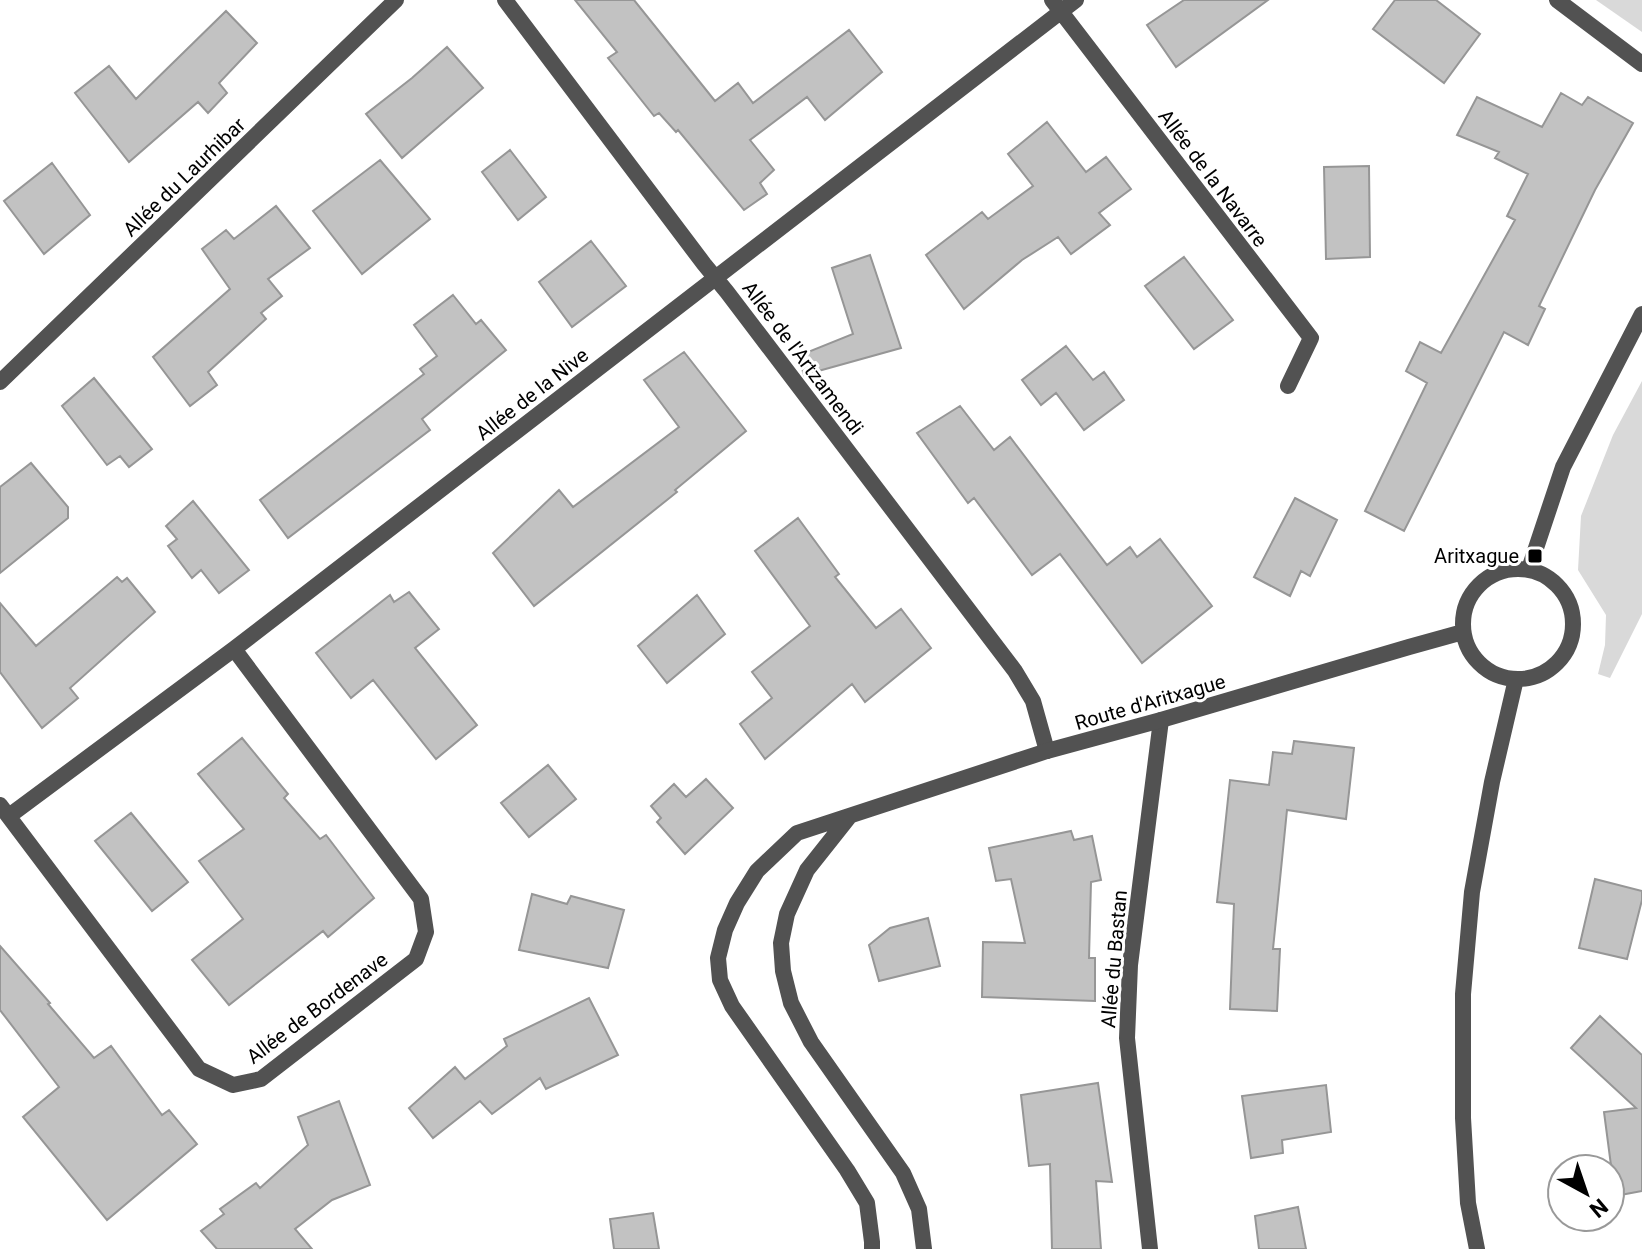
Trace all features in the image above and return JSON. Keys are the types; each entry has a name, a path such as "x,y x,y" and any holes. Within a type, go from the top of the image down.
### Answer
{"street":[{"name":"Allée du Laurhibar","path":"0,382 396,0"},
{"name":"Allée de l'Artzamendi","path":"505,0 1015,671 1033,701 1047,751"},
{"name":"Allée de la Nive","path":"4,810 234,649 716,277 1056,6 1076,0"},
{"path":"1557,0 1642,64"},
{"name":"Allée de la Navarre","path":"1056,6 1311,338 1288,386"},
{"path":"1529,569 1563,467 1642,314"},
{"path":"1511,569 1529,569 1549,578 1565,594 1573,615 1573,631 1568,647 1547,671 1516,679 1500,676 1486,669 1467,647 1463,632 1464,614 1469,598 1480,584 1494,574 1511,569"},
{"name":"Route d'Aritxague","path":"872,1249 867,1203 732,1006 720,980 718,958 725,930 757,871 797,833 1047,751 1463,632"},
{"name":"Allée de Bordenave","path":"4,810 199,1069 233,1085 261,1079 416,959 426,932 421,899 234,649"},
{"path":"1477,1249 1468,1203 1463,1118 1463,994 1472,892 1492,782 1516,679"},
{"name":"Allée du Bastan","path":"1150,1249 1127,1038 1130,965 1161,720"},
{"path":"849,817 807,870 787,914 781,943 783,971 791,1003 811,1042 903,1173 919,1209 924,1249"}],"shaded area":[{"path":"1596,0 1642,0 1642,32"},
{"path":"1642,381 1642,614 1610,678 1598,674 1605,645 1606,615 1578,570 1581,516 1613,435"}],"building":[{"path":"575,0 634,0 715,101 738,83 753,103 849,30 882,72 825,120 807,97 750,140 774,170 760,183 767,194 744,210 678,130 676,132 659,113 654,116 608,58 617,52"},
{"path":"1184,0 1268,0 1176,67 1147,25"},
{"path":"1395,0 1436,0 1480,34 1444,83 1373,29"},
{"path":"226,11 257,43 219,83 227,93 208,113 198,102 129,162 75,93 109,66 136,99"},
{"path":"447,47 483,88 402,158 366,114"},
{"path":"1561,93 1582,105 1588,97 1633,123 1595,190 1539,306 1545,309 1528,345 1504,332 1404,531 1365,511 1427,383 1406,371 1420,342 1441,353 1515,220 1507,216 1528,174 1495,158 1499,152 1457,135 1477,97 1542,127"},
{"path":"1047,122 1086,172 1106,157 1131,189 1099,213 1110,225 1071,254 1058,237 1022,260 964,309 926,255 982,212 988,219 1033,186 1008,154"},
{"path":"510,150 546,197 518,220 482,172"},
{"path":"380,160 430,219 362,274 313,211"},
{"path":"52,163 90,215 44,254 4,201"},
{"path":"1369,166 1370,257 1326,259 1324,167"},
{"path":"276,206 310,248 268,279 282,296 261,313 266,319 208,372 217,385 190,406 153,357 230,289 202,249 226,230 234,239"},
{"path":"591,241 626,286 572,327 539,282"},
{"path":"870,255 901,348 804,375 798,356 853,334 832,268"},
{"path":"1184,257 1233,320 1194,349 1145,286"},
{"path":"453,295 476,324 481,320 506,350 422,419 430,430 288,538 260,500 424,374 420,369 437,356 414,325"},
{"path":"1066,346 1093,380 1104,372 1124,400 1084,430 1056,393 1041,405 1022,380"},
{"path":"684,352 746,431 675,490 677,492 534,606 493,553 559,490 573,507 679,427 644,380"},
{"path":"94,378 152,449 129,467 120,456 107,465 62,406"},
{"path":"960,406 994,450 1010,437 1107,565 1130,547 1137,557 1160,539 1212,606 1142,663 1060,554 1032,575 974,498 968,503 917,433"},
{"path":"31,463 68,507 68,518 0,573 0,487"},
{"path":"1295,498 1337,520 1310,576 1301,571 1290,596 1254,577"},
{"path":"193,501 249,570 219,593 201,570 192,578 168,546 177,539 166,526"},
{"path":"798,518 839,574 835,577 876,628 901,609 931,648 865,702 852,684 765,759 740,724 772,698 752,672 810,626 755,551"},
{"path":"117,577 122,582 127,578 155,612 70,688 78,698 42,728 0,672 0,603 36,646"},
{"path":"409,592 439,629 415,648 477,725 436,759 373,680 351,698 316,653 390,595 394,602"},
{"path":"697,595 725,634 667,683 638,646"},
{"path":"242,738 288,794 284,798 320,839 326,835 374,898 328,937 323,931 229,1005 192,960 243,919 199,861 244,829 198,774"},
{"path":"1294,741 1354,748 1346,819 1287,810 1273,949 1280,949 1277,1011 1230,1009 1234,904 1217,902 1230,780 1269,785 1273,752 1292,754"},
{"path":"548,765 576,799 529,837 501,803"},
{"path":"706,779 733,808 685,854 657,822 661,818 651,806 674,784 686,797"},
{"path":"131,813 188,882 152,911 95,841"},
{"path":"1071,831 1074,840 1092,836 1101,880 1091,882 1089,958 1095,958 1095,1001 982,997 983,942 1025,943 1011,879 996,881 989,848"},
{"path":"1595,879 1642,891 1627,959 1579,948"},
{"path":"532,894 567,904 571,896 624,910 608,968 519,950"},
{"path":"928,918 940,966 879,981 869,945 890,928"},
{"path":"0,946 94,1058 111,1046 162,1115 169,1110 197,1144 107,1220 23,1117 59,1087 0,1010"},
{"path":"589,998 618,1055 546,1089 540,1078 492,1114 480,1101 433,1138 409,1108 455,1067 465,1079 507,1046 504,1039"},
{"path":"1600,1016 1642,1055 1642,1191 1626,1194 1626,1153 1609,1153 1604,1112 1636,1108 1571,1048"},
{"path":"1098,1083 1112,1182 1096,1181 1101,1249 1052,1249 1050,1164 1029,1166 1021,1095"},
{"path":"1326,1085 1331,1132 1282,1140 1283,1153 1251,1158 1242,1096"},
{"path":"339,1101 370,1185 332,1200 295,1229 312,1249 217,1249 201,1231 224,1214 220,1209 256,1183 260,1188 308,1145 298,1117"},
{"path":"1298,1207 1306,1249 1259,1249 1255,1216"},
{"path":"653,1213 659,1249 614,1249 610,1219"}],"place":[{"name":"Aritxague","path":"1535,556"}]}
